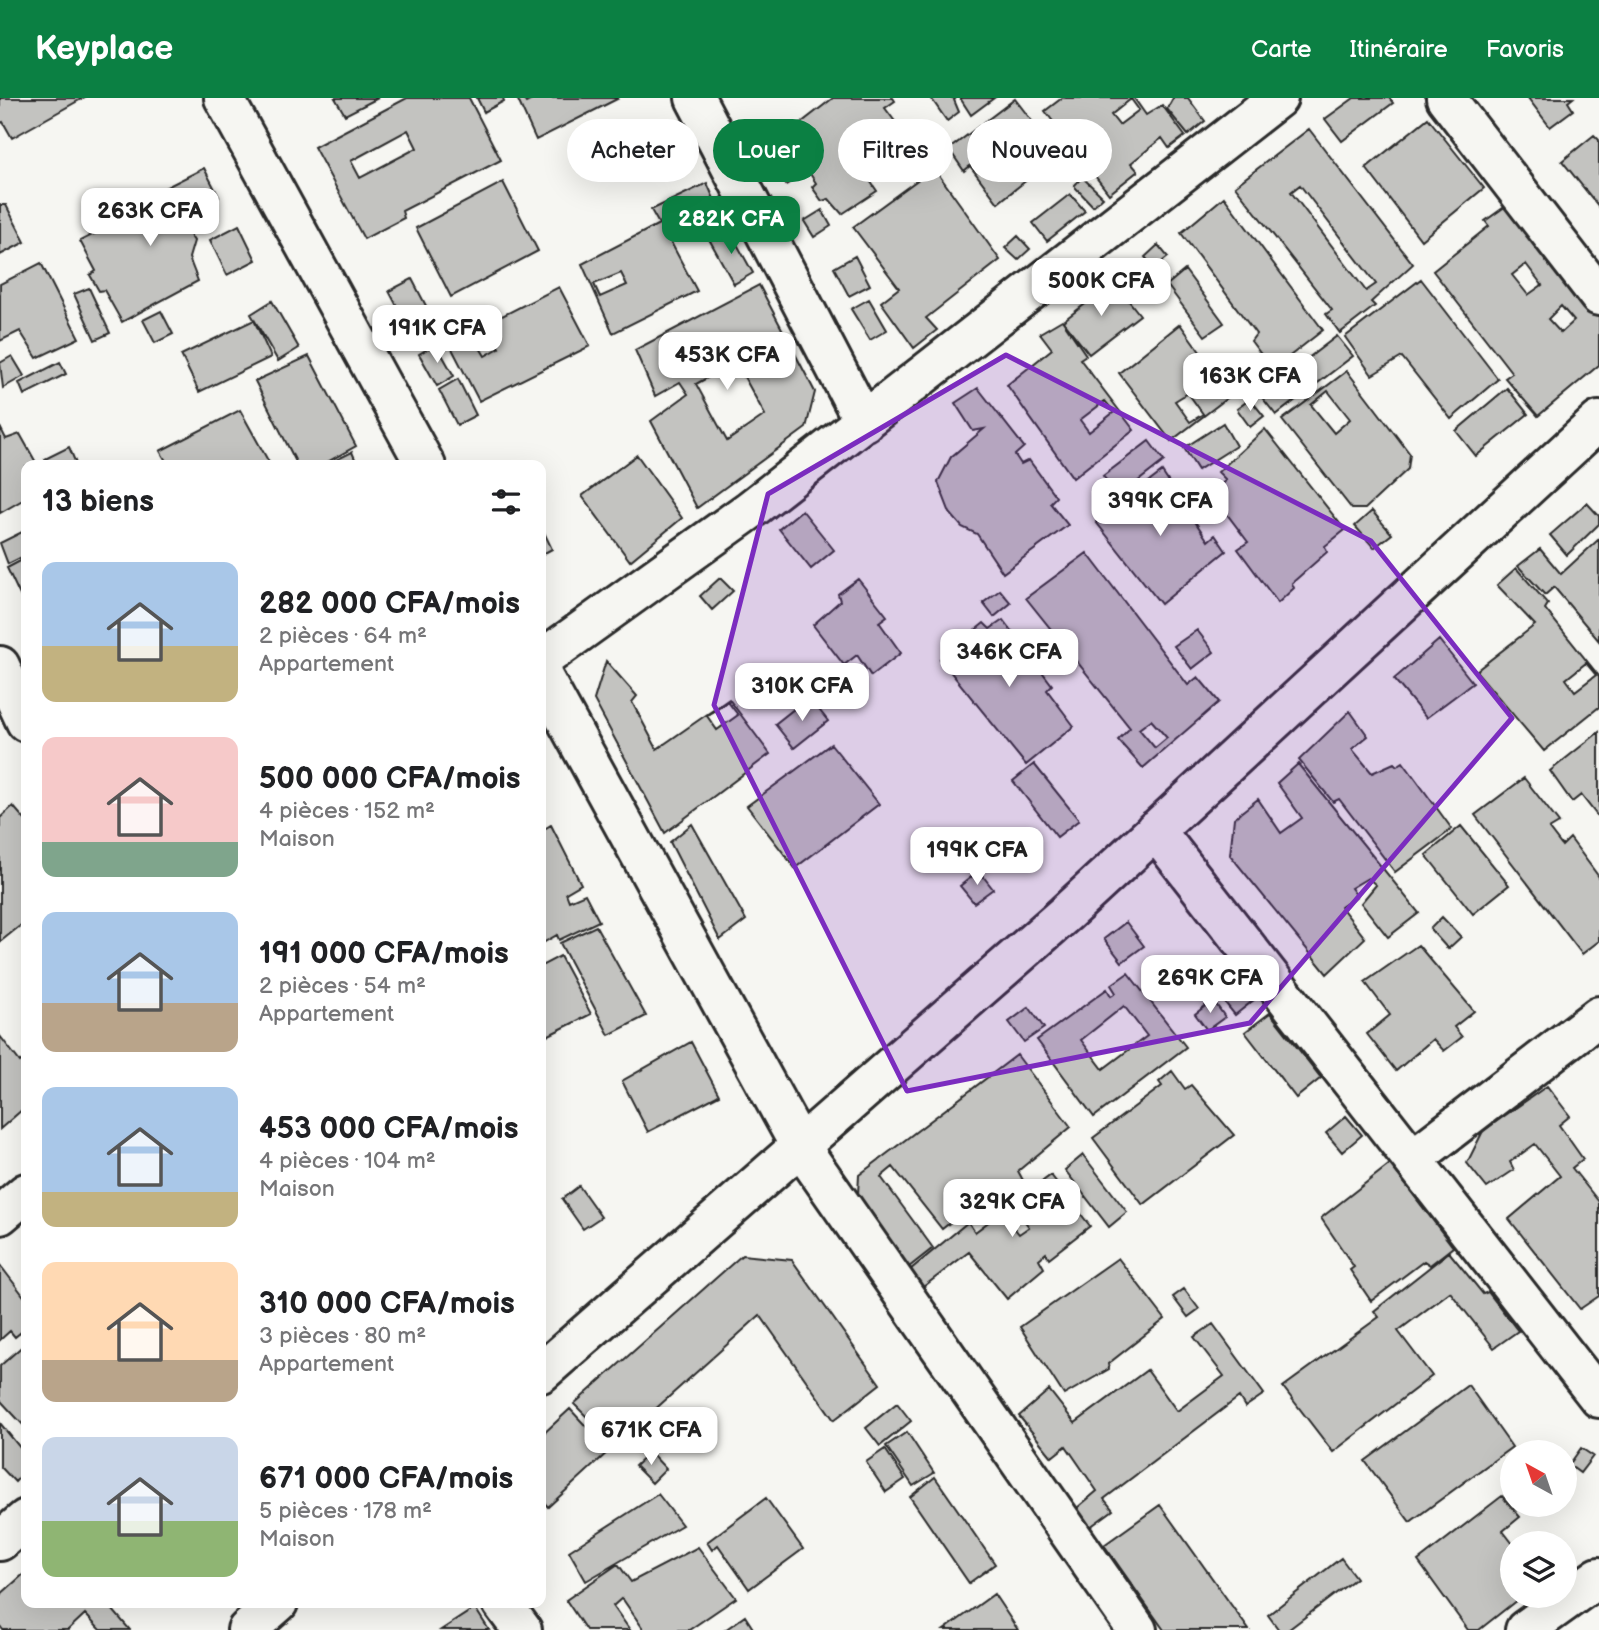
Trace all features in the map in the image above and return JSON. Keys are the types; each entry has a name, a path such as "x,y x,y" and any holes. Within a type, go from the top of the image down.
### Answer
{"street":[{"path":"225,98 423,460"},
{"path":"546,656 750,510 1278,98"},
{"path":"1446,98 1599,296"},
{"path":"702,101 864,422"},
{"path":"546,1369 1065,914 1599,422"},
{"path":"0,666 14,715"},
{"path":"546,683 800,1146 1137,1630"},
{"path":"1154,830 1414,1158 1599,1398"},
{"path":"1414,1158 1599,1016"},
{"path":"0,1215 21,1197"},
{"path":"0,1541 21,1522"},
{"path":"1525,1630 1599,1577"},
{"path":"247,1630 272,1608"},
{"path":"506,1608 522,1630"}],"highlighted area":[{"path":"1006,355 1371,541 1512,718 1250,1023 907,1091 714,705 768,494"}],"building":[{"path":"0,98 83,98 12,138 3,122 0,123"},
{"path":"335,98 378,98 345,115"},
{"path":"407,98 469,98 501,160 402,211 404,218 364,239 314,147","holes":["408,130 417,148 360,178 351,161"]},
{"path":"477,98 503,98 504,101 484,112"},
{"path":"517,98 523,98 526,103 536,98 619,98 578,119 567,119 567,124 536,140"},
{"path":"833,98 893,98 895,101 885,108 893,119 838,119 838,182 871,182 877,191 842,214 829,199 822,201 812,187 815,182 824,182 824,119 806,119"},
{"path":"931,98 956,98 954,100 959,112 946,119"},
{"path":"960,98 994,98 971,115"},
{"path":"1062,98 1134,98 1146,115 1162,105 1185,136 1169,148 1162,138 1131,163 1138,171 1109,194 1100,182 1112,182 1112,119 1051,119 1045,111","holes":["1131,99 1139,110 1119,125 1111,115"]},
{"path":"1173,98 1188,98 1205,121 1188,135 1167,109"},
{"path":"1354,98 1389,98 1393,103 1342,141 1325,119"},
{"path":"1528,98 1573,98 1568,102 1573,110 1550,127"},
{"path":"1015,99 1030,119 989,119"},
{"path":"1428,118 1484,188 1421,240 1366,168"},
{"path":"1309,129 1413,264 1371,302 1375,306 1340,333 1326,314 1332,310 1235,186","holes":["1300,185 1376,284 1366,291 1291,192"]},
{"path":"967,135 967,168 964,171 953,155 953,146"},
{"path":"1594,135 1599,140 1599,207 1562,161"},
{"path":"204,168 219,197 181,221 194,241 189,258 198,281 122,322 104,290 99,291 90,275 96,271 80,241 156,203 151,195"},
{"path":"503,182 538,251 451,297 416,228"},
{"path":"915,182 944,182 1000,260 926,318 937,330 914,348 881,302 899,288 853,227"},
{"path":"982,182 1024,182 998,203"},
{"path":"1078,182 1087,182 1103,197 1093,206 1074,186"},
{"path":"707,183 718,208 666,233 697,291 613,333 582,264 659,224 651,210","holes":["621,273 627,285 600,297 594,284"]},
{"path":"1070,194 1085,211 1047,241 1033,223"},
{"path":"1224,197 1323,330 1286,359 1293,366 1278,377 1251,341 1256,334 1181,233"},
{"path":"1513,201 1599,316 1599,365 1538,416 1505,378 1512,373 1433,271 1489,226 1485,221","holes":["1526,264 1542,285 1528,295 1512,275","1561,306 1574,321 1561,333 1548,319"]},
{"path":"0,205 6,205 25,242 0,255"},
{"path":"822,210 831,226 814,237 804,221"},
{"path":"239,225 256,260 227,275 210,240"},
{"path":"728,228 753,273 734,284 709,239"},
{"path":"1018,236 1030,249 1018,260 1005,248"},
{"path":"1158,245 1168,257 1154,268 1145,257"},
{"path":"855,256 870,285 849,296 834,268"},
{"path":"41,263 79,338 37,358 20,331 0,341 0,284"},
{"path":"1185,270 1224,323 1205,336 1167,285"},
{"path":"412,279 434,321 411,333 389,291"},
{"path":"1421,279 1498,379 1451,419 1402,357 1372,375 1345,337"},
{"path":"1114,282 1140,315 1089,354 1063,321"},
{"path":"759,285 815,392 806,428 697,508 651,421 688,394 680,382 655,396 635,350","holes":["736,362 765,415 727,441 696,384"]},
{"path":"559,287 590,346 479,401 449,343","holes":["487,327 499,348 485,356 473,336"]},
{"path":"89,288 110,333 95,340 74,294"},
{"path":"869,299 887,330 870,340 851,309"},
{"path":"272,301 299,348 278,361 251,314"},
{"path":"161,311 173,334 155,343 143,320"},
{"path":"254,320 271,357 199,392 181,355"},
{"path":"1062,320 1086,355 1080,359 1134,430 1073,478 1007,385 1052,349 1040,333","holes":["1105,401 1114,412 1089,432 1080,420"]},
{"path":"1180,324 1231,395 1171,441 1119,373","holes":["1188,393 1203,414 1190,422 1175,401"]},
{"path":"1337,336 1353,356 1276,415 1260,395"},
{"path":"436,344 454,376 437,386 419,354"},
{"path":"12,356 24,376 3,388 0,363"},
{"path":"309,356 356,446 331,460 295,460 255,381"},
{"path":"60,362 66,374 24,395 19,383"},
{"path":"1347,371 1410,454 1408,469 1365,509 1352,509 1282,420","holes":["1328,391 1350,419 1334,433 1311,405"]},
{"path":"458,379 476,415 457,425 439,390"},
{"path":"978,388 1024,447 1015,455 1021,464 1029,460 1056,497 1050,503 1068,525 1003,573 977,534 962,527 950,513 938,482 951,457 984,429 973,431 955,403"},
{"path":"1507,388 1528,414 1476,456 1456,431"},
{"path":"1250,399 1264,416 1250,427 1237,409"},
{"path":"240,410 268,460 165,460 160,451"},
{"path":"1223,423 1236,446 1198,470 1184,448"},
{"path":"0,427 6,439 20,434 35,460 21,460 21,501 0,513"},
{"path":"1265,429 1345,530 1325,546 1327,552 1292,583 1294,588 1278,603 1238,549 1248,542 1211,493 1226,480 1218,472"},
{"path":"1149,441 1164,461 1119,496 1103,476"},
{"path":"69,447 74,460 45,460"},
{"path":"352,452 355,460 336,460"},
{"path":"637,455 682,518 630,561 582,496"},
{"path":"1162,472 1208,541 1215,535 1226,551 1161,604 1096,522"},
{"path":"1587,503 1599,516 1599,524 1567,555 1550,535"},
{"path":"802,510 834,550 811,569 779,529"},
{"path":"1372,511 1392,534 1374,548 1355,526"},
{"path":"21,532 21,558 8,564 0,543"},
{"path":"546,536 552,549 546,552"},
{"path":"1599,539 1599,641 1554,587 1545,595 1518,566 1540,549 1561,574"},
{"path":"1087,553 1188,685 1198,677 1219,702 1143,768 1118,740 1130,728 1026,598","holes":["1151,720 1167,738 1155,748 1139,729"]},
{"path":"21,561 21,597 7,568"},
{"path":"1516,568 1548,604 1545,609 1599,676 1599,707 1544,751 1476,671 1535,625 1497,585","holes":["1586,663 1596,675 1575,691 1566,679"]},
{"path":"720,578 733,591 712,610 700,596"},
{"path":"858,579 887,616 879,622 901,653 871,676 857,655 844,665 813,625 840,601 838,594"},
{"path":"1000,590 1011,603 994,617 983,603"},
{"path":"1003,620 1052,685 1047,690 1074,726 1026,765 940,659 984,623 990,629"},
{"path":"1197,630 1214,652 1192,669 1174,646"},
{"path":"1439,640 1473,683 1426,718 1394,679"},
{"path":"606,661 637,696 632,702 657,749 729,699 770,754 665,833 594,700","holes":["728,702 738,715 717,730 707,716"]},
{"path":"809,697 828,721 794,748 775,724"},
{"path":"1350,711 1368,736 1352,749 1372,773 1403,762 1452,829 1395,872 1339,799 1333,802 1299,760"},
{"path":"1599,732 1599,818 1581,795 1572,802 1550,771"},
{"path":"831,744 879,804 795,868 747,806"},
{"path":"1034,764 1079,820 1057,837 1013,781"},
{"path":"1298,764 1419,913 1388,937 1361,903 1376,885 1368,878 1351,888 1357,896 1341,907 1365,938 1327,974 1230,855 1234,818 1258,799 1281,833 1302,818 1277,783"},
{"path":"1524,778 1559,823 1549,829 1562,846 1570,838 1599,877 1599,941 1582,954 1475,815"},
{"path":"13,806 21,815 21,925 0,942 0,818"},
{"path":"692,824 746,920 720,940 670,842"},
{"path":"551,825 581,884 566,893 569,901 585,894 599,921 559,940 557,935 546,941 546,828"},
{"path":"1461,826 1509,885 1473,914 1426,855"},
{"path":"979,871 993,889 974,903 960,886"},
{"path":"1442,917 1461,937 1448,949 1430,929"},
{"path":"1126,922 1144,946 1122,962 1104,939"},
{"path":"596,926 646,1016 609,1035 560,943"},
{"path":"1418,945 1474,1011 1454,1027 1462,1037 1444,1051 1433,1039 1396,1071 1367,1034 1390,1015 1365,982"},
{"path":"560,956 591,1014 546,1036 547,1032 546,963"},
{"path":"1128,973 1186,1047 1094,1117 1037,1040 1107,989 1111,996 1116,993 1111,985","holes":["1124,1006 1147,1036 1103,1069 1081,1040"]},
{"path":"1242,982 1255,999 1235,1015 1222,999"},
{"path":"1213,1000 1225,1017 1207,1030 1195,1014"},
{"path":"1029,1007 1044,1028 1024,1042 1009,1022"},
{"path":"1270,1013 1321,1078 1296,1098 1245,1032"},
{"path":"0,1036 21,1061 21,1111 0,1129"},
{"path":"691,1042 719,1095 648,1132 622,1081"},
{"path":"1017,1055 1071,1127 1018,1171 1025,1184 1008,1198 998,1185 942,1229 893,1167 881,1177 933,1248 909,1267 858,1194 859,1175"},
{"path":"1172,1071 1185,1089 1191,1085 1234,1135 1143,1205 1093,1138 1162,1086 1159,1082"},
{"path":"1547,1086 1570,1116 1559,1125 1583,1159 1572,1168 1599,1202 1599,1296 1580,1309 1509,1219 1560,1176 1535,1144 1510,1162 1514,1170 1487,1188 1467,1163 1483,1131"},
{"path":"1346,1116 1362,1135 1342,1152 1326,1133"},
{"path":"1083,1155 1127,1212 1109,1227 1065,1170"},
{"path":"1390,1164 1453,1247 1430,1265 1424,1261 1371,1301 1350,1270 1354,1267 1321,1218"},
{"path":"1051,1175 1090,1226 1049,1258 1046,1253 1039,1259 1044,1268 1007,1299 969,1252 923,1287 910,1270 968,1222 975,1232","holes":["1015,1208 1029,1227 1019,1234 1004,1215"]},
{"path":"579,1186 601,1217 583,1229 562,1199"},
{"path":"1449,1252 1483,1294 1488,1292 1518,1331 1494,1348 1450,1292 1398,1331 1432,1376 1333,1452 1283,1387 1379,1317 1374,1311"},
{"path":"742,1255 792,1260 880,1384 834,1420 760,1315 651,1413 644,1409 625,1426 628,1432 614,1444 574,1404"},
{"path":"1118,1258 1165,1319 1108,1364 1109,1369 1064,1395 1020,1327"},
{"path":"0,1265 21,1292 21,1332 15,1337 10,1331 0,1340"},
{"path":"1184,1289 1199,1309 1188,1317 1173,1297"},
{"path":"1213,1324 1264,1394 1245,1407 1239,1397 1104,1499 1113,1510 1090,1527 1077,1508 1097,1491 1066,1446 1052,1457 1019,1416 1049,1390 1075,1423 1147,1370 1177,1411 1224,1376 1194,1337"},
{"path":"21,1347 21,1423 0,1400 0,1366"},
{"path":"1468,1385 1507,1440 1500,1440 1500,1456 1410,1522 1365,1461"},
{"path":"897,1403 911,1421 880,1446 866,1428"},
{"path":"570,1409 609,1451 548,1507 546,1505 546,1431"},
{"path":"0,1423 21,1449 21,1475 15,1482 0,1466"},
{"path":"907,1432 934,1473 913,1486 886,1446"},
{"path":"1581,1448 1593,1456 1580,1473 1577,1471 1577,1454"},
{"path":"885,1449 905,1479 886,1492 866,1462"},
{"path":"650,1452 666,1469 652,1483 635,1466"},
{"path":"935,1477 995,1564 969,1583 910,1497"},
{"path":"658,1494 682,1525 586,1581 569,1551"},
{"path":"766,1498 803,1549 749,1589 718,1545 712,1550 707,1542"},
{"path":"1500,1498 1500,1517 1520,1517 1500,1531 1500,1608 1507,1608 1479,1630 1468,1630 1418,1561"},
{"path":"1160,1505 1249,1630 1164,1630 1104,1545"},
{"path":"698,1547 736,1598 689,1630 644,1630 622,1598 613,1606 630,1630 586,1630 566,1600 618,1564 631,1582"},
{"path":"1341,1558 1356,1578 1288,1630 1279,1630 1268,1615"},
{"path":"21,1576 21,1608 111,1608 130,1630 100,1630 85,1614 68,1630 3,1630 0,1626 0,1595"},
{"path":"994,1594 1018,1630 944,1630"},
{"path":"475,1608 489,1630 441,1630"},
{"path":"745,1616 754,1630 725,1630"}]}
